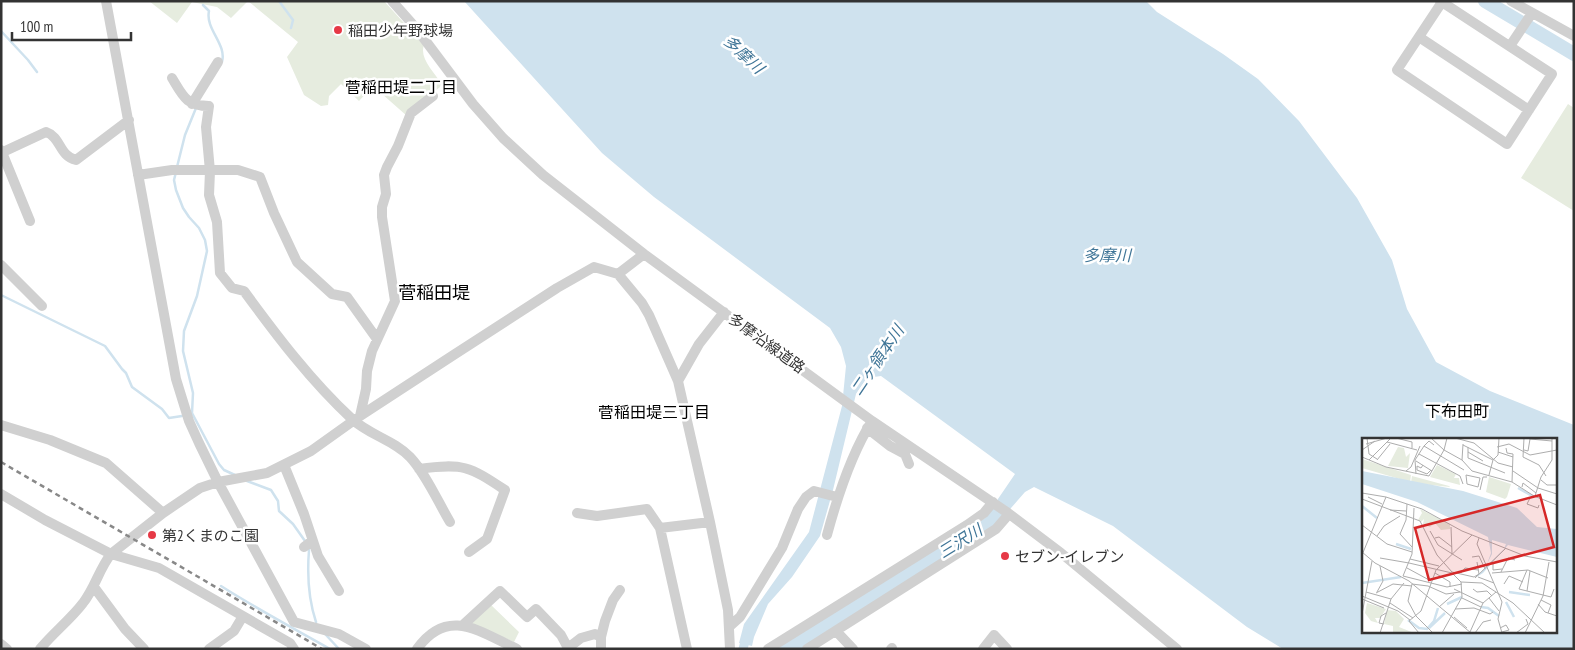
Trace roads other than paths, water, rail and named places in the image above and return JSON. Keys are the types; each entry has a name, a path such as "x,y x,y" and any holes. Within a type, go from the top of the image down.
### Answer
{"street":[{"path":"106,1 176,379 189,421 218,482 294,622 339,634 366,649"},
{"name":"多摩沿線道路","path":"392,1 416,28 473,104 503,138 543,174 644,254 826,386 868,421 994,503 1061,554 1177,649"},
{"path":"1512,1 1530,16 1574,36"},
{"path":"1441,2 1552,74 1507,144 1397,70 1441,2"},
{"path":"1510,46 1530,16"},
{"path":"1419,37 1529,110"},
{"path":"196,105 218,62"},
{"path":"172,78 186,101 196,105 209,106 206,127 210,171 209,195 217,222 220,273 232,288 244,290 284,344 357,418 410,456 450,522"},
{"path":"357,418 366,389 367,371 377,339 395,301 382,218 382,207 386,194 384,175 411,112 434,96"},
{"path":"30,220 2,151 46,132 55,137 67,157 76,160 128,120"},
{"path":"138,174 176,170 238,170 260,177 296,262 332,294 348,297 377,339"},
{"path":"618,274 644,254"},
{"path":"1,265 42,306"},
{"path":"40,649 83,603 94,587 105,562 111,554 163,513 200,488 218,482 267,473 311,451 357,418 557,288 594,267 618,274 642,303 678,381 710,522 730,626 730,649"},
{"path":"678,381 699,344 724,312"},
{"path":"827,535 837,497 868,421 890,446 905,454 909,464"},
{"path":"1,425 50,440 106,463 163,513"},
{"path":"284,465 304,514 308,544 318,556 339,590"},
{"path":"419,469 448,465 459,466 480,473 505,490 487,538 469,552"},
{"path":"730,626 740,616 782,548 798,509 806,497 814,491 837,497"},
{"path":"1,494 45,520 111,554 158,568 290,643 294,649"},
{"path":"768,649 967,525 994,503"},
{"path":"578,513 597,516 647,510 660,528 686,649"},
{"path":"808,649 996,529 1008,514"},
{"path":"660,528 710,522"},
{"path":"94,587 125,630 144,649"},
{"path":"602,649 600,637 613,600 620,590"},
{"path":"463,625 500,591 527,617 536,609 561,635 568,648 581,638 595,634 600,637"},
{"path":"209,649 234,631 243,616"},
{"path":"418,649 425,639 440,627 452,624 463,625 517,649"},
{"path":"836,631 853,649"},
{"path":"983,649 994,635 1007,649"},
{"path":"1,644 7,649"}],"water":[{"name":"多摩川","path":"464,1 1146,1 1157,12 1258,79 1299,121 1357,198 1392,260 1407,309 1436,362 1490,391 1574,425 1574,649 1283,649 1247,627 1113,526 1034,487 1025,492 990,532 801,649 776,649 985,518 1015,474 881,376 867,378 856,394 820,536 792,577 768,604 752,646 739,643 744,624 809,532 842,406 846,366 841,347 830,328 654,197 602,153"}],"waterway":[{"path":"279,1 293,20 291,28"},
{"path":"1485,1 1574,54"},
{"path":"203,5 209,11 210,24 222,49 222,62"},
{"path":"1,31 37,72"},
{"path":"177,167 185,135 196,108"},
{"path":"176,172 174,180 183,208 199,228 205,240 207,251 197,296 184,331 183,351 193,393 192,413 219,464 224,470 235,475"},
{"path":"1,295 105,346 126,373 132,387 162,409 169,418 182,416"},
{"path":"247,481 271,490 278,501 279,511 293,524 305,541"},
{"path":"307,546 309,550 308,577 310,595 316,622"},
{"path":"221,586 330,649"},
{"name":"二ヶ領本川","path":"743,649 747,634"},
{"path":"326,635 339,649"}],"railway":[{"path":"1,462 322,649"}],"place":[{"name":"稲田少年野球場","path":"338,30"},
{"name":"第2くまのこ園","path":"152,535"},
{"name":"セブン-イレブン","path":"1005,556"}],"district":[{"name":"菅稲田堤二丁目","path":"401,87"},
{"name":"菅稲田堤","path":"434,292"},
{"name":"下布田町","path":"1457,411"},
{"name":"菅稲田堤三丁目","path":"654,412"}],"water label":[{"name":"三沢川","path":"960,541"}]}
